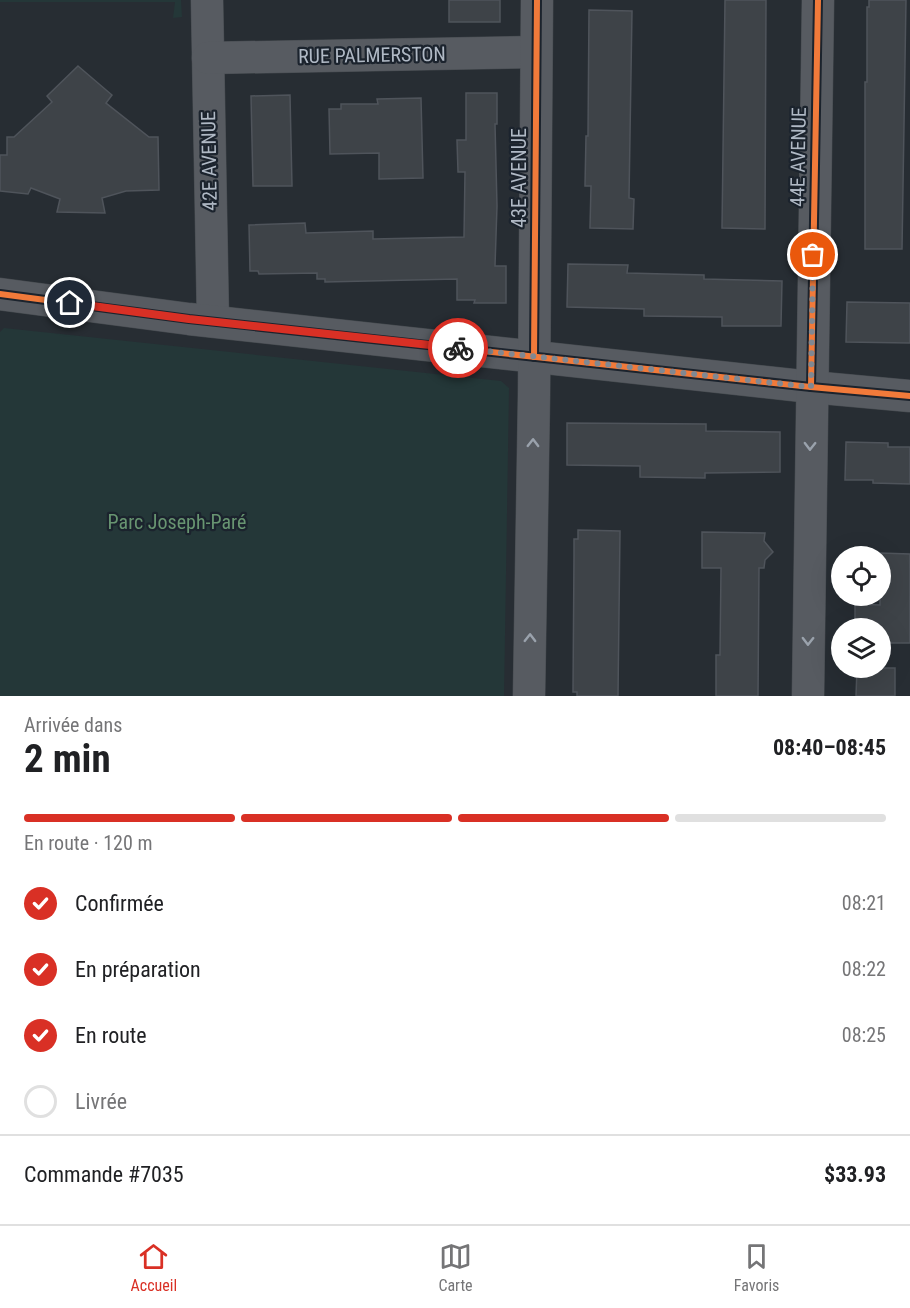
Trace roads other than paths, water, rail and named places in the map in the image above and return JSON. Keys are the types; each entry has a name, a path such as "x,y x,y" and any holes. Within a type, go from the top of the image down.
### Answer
{"street":[{"name":"42E AVENUE","path":"207,0 213,321"},
{"name":"43E AVENUE","path":"529,696 537,0"},
{"name":"44E AVENUE","path":"808,696 818,0"},
{"name":"RUE PALMERSTON","path":"208,58 536,52"},
{"path":"0,294 213,321 534,357 910,396"}],"park label":[{"name":"Parc Joseph-Paré","path":"177,522"}]}
